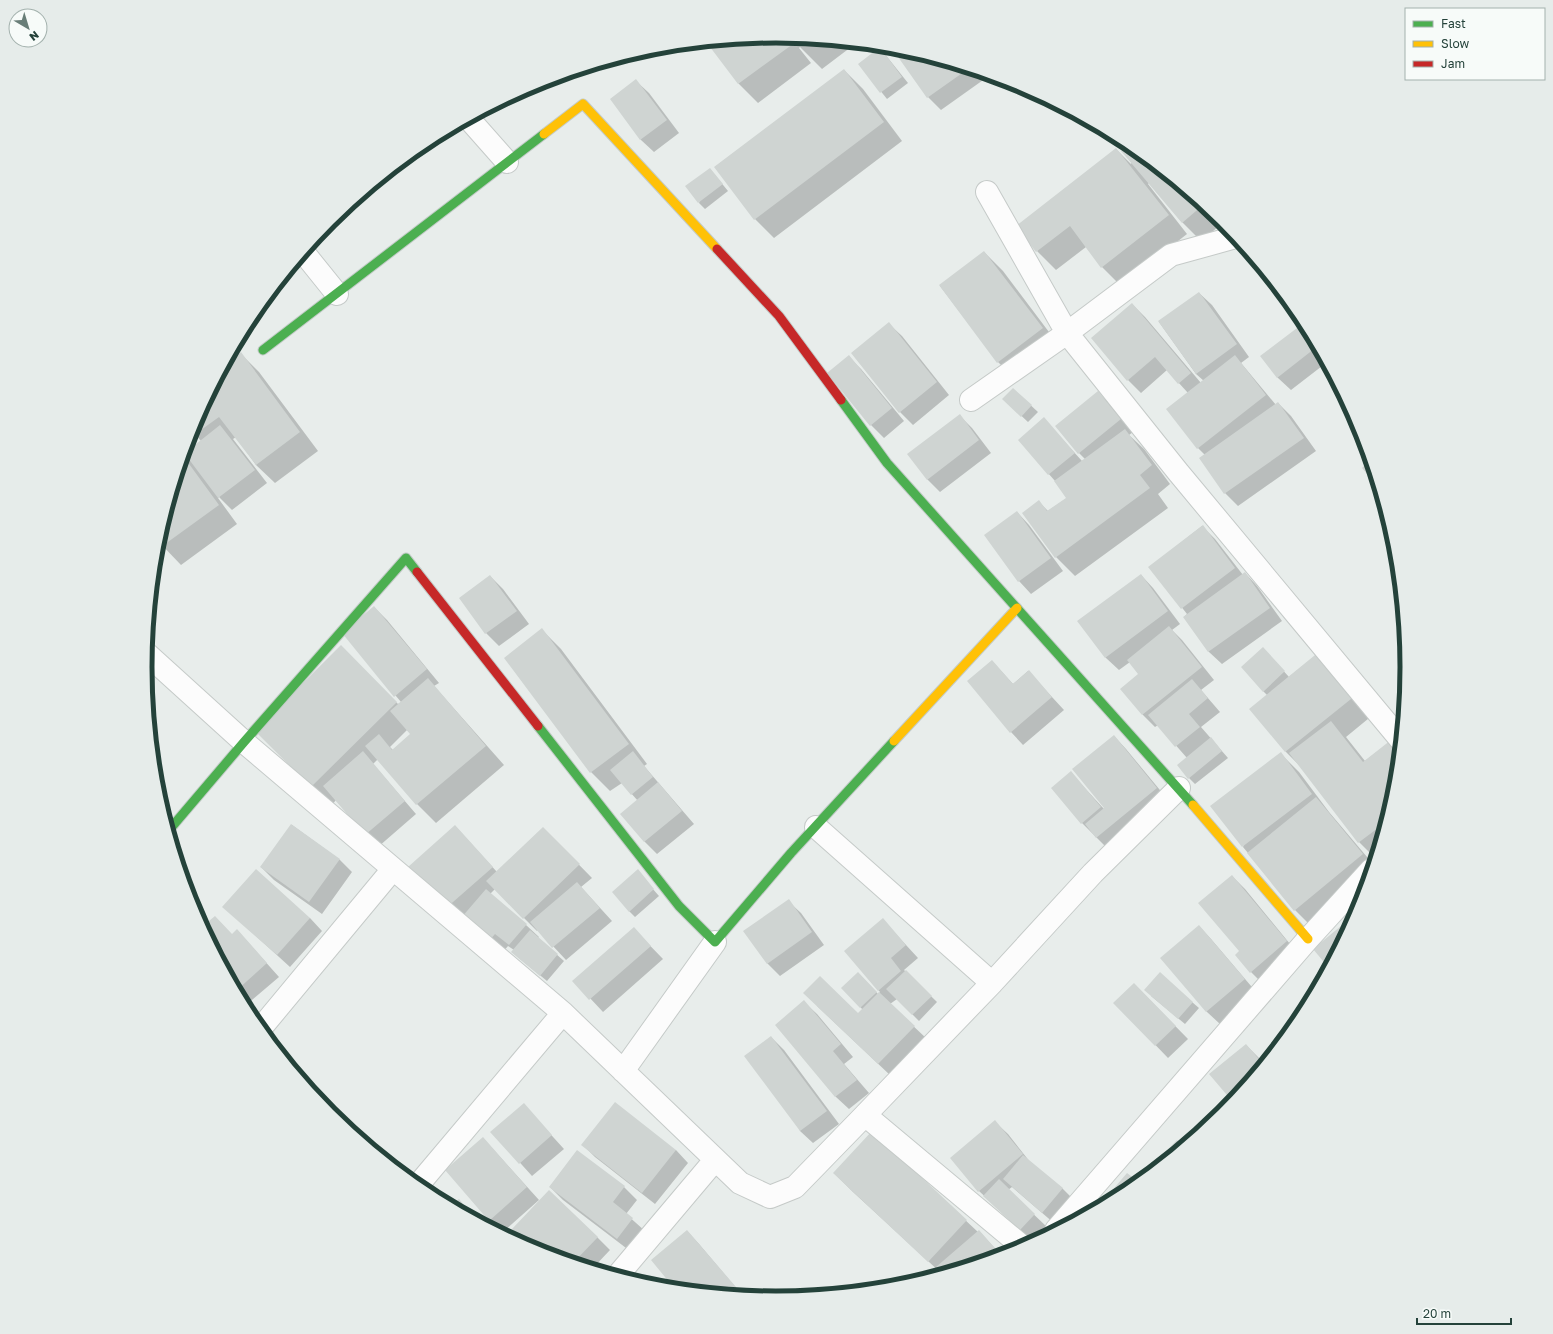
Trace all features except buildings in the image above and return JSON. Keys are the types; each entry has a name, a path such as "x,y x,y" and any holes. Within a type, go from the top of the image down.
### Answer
{"street":[{"path":"263,350 583,104 779,316 888,463 1179,788 1308,938"},
{"path":"472,123 507,162"},
{"path":"987,192 1067,333 1183,478 1396,735"},
{"path":"971,400 1067,333 1171,255 1230,239"},
{"path":"307,256 337,294"},
{"path":"173,826 244,742 406,558 679,906 715,942"},
{"path":"622,1071 715,942 791,853 1017,608"},
{"path":"152,659 244,742 563,1014 740,1183 770,1197 794,1187 992,983 1093,873 1179,788"},
{"path":"816,827 992,983"},
{"path":"264,1023 393,869"},
{"path":"1065,1220 1308,938 1363,878"},
{"path":"422,1180 563,1014"},
{"path":"865,1115 1018,1243"},
{"path":"621,1271 715,1160"}],"traffic: fast":[{"path":"263,350 544,134"},
{"path":"841,400 887,463 1193,805"},
{"path":"173,825 244,742 406,558 417,572"},
{"path":"538,726 679,906 715,942 791,853 894,741"}],"traffic: slow":[{"path":"544,134 583,104 717,249"},
{"path":"894,741 1017,608"},
{"path":"1193,805 1308,939"}],"traffic: jam":[{"path":"717,249 779,316 841,400"},
{"path":"417,572 538,726"}]}
